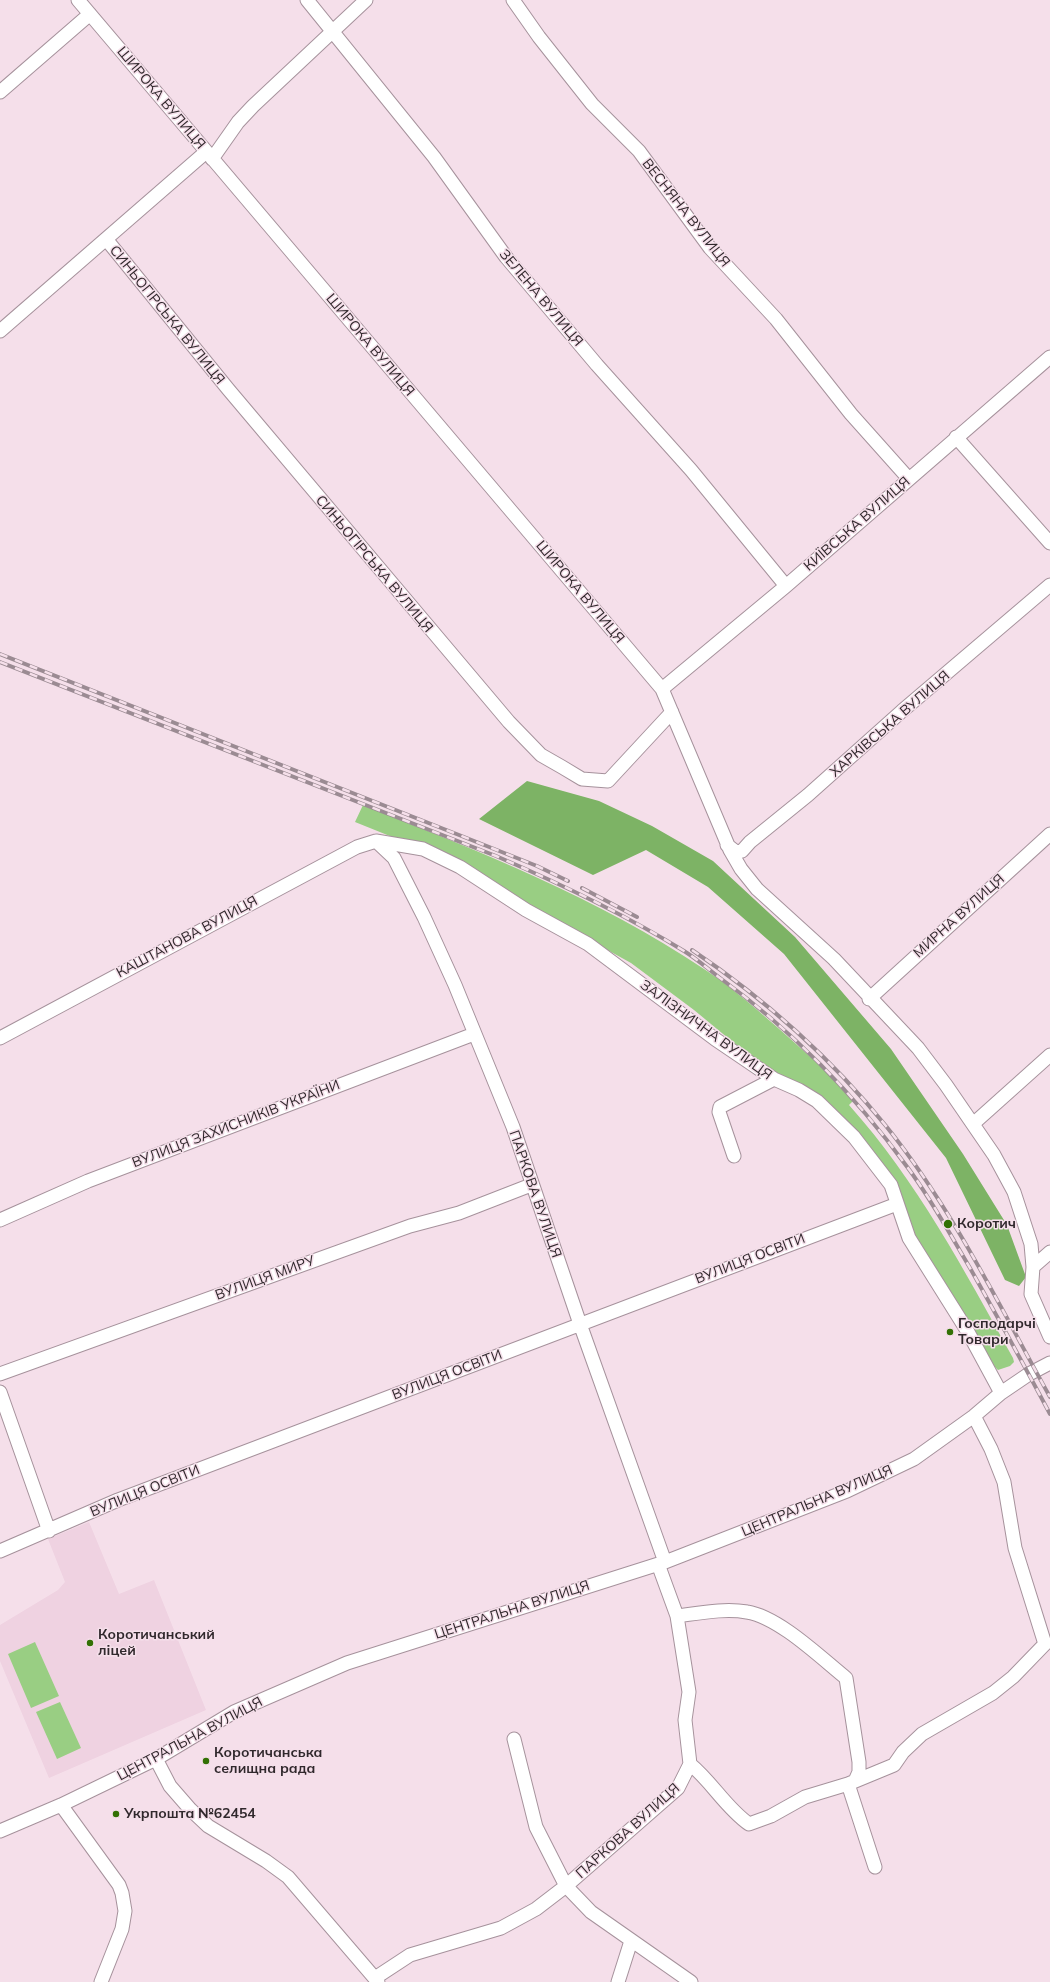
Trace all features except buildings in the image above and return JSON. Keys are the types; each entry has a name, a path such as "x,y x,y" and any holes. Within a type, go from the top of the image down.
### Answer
{"street":[{"name":"ШИРОКА ВУЛИЦЯ","path":"78,0 662,690 728,845 741,869 757,889 834,959 869,999 918,1048 994,1155 1014,1192 1031,1244 1033,1267 1031,1294 1050,1336"},
{"name":"ЗЕЛЕНА ВУЛИЦЯ","path":"307,0 434,157 506,257 597,365 691,470 786,586"},
{"path":"0,331 106,239 209,155 253,106 332,30 366,0"},
{"name":"ВЕСНЯНА ВУЛИЦЯ","path":"513,0 539,37 592,104 639,151 710,248 776,320 851,414 908,478"},
{"path":"0,92 90,14"},
{"name":"СИНЬОГІРСЬКА ВУЛИЦЯ","path":"106,239 228,389 396,590 509,722 541,755 582,779 608,781 672,712"},
{"name":"КИЇВСЬКА ВУЛИЦЯ","path":"662,690 786,586 908,478 1050,357"},
{"path":"956,437 1050,543"},
{"name":"ХАРКІВСЬКА ВУЛИЦЯ","path":"728,845 736,852 742,851 750,842 808,795 902,711 1050,585"},
{"name":"МИРНА ВУЛИЦЯ","path":"869,999 1050,834"},
{"name":"ПАРКОВА ВУЛИЦЯ","path":"372,1979 410,1955 501,1928 536,1910 566,1886 678,1788 690,1764 685,1720 689,1692 677,1616 662,1563 531,1185 513,1127 452,979 394,858 376,841"},
{"name":"КАШТАНОВА ВУЛИЦЯ","path":"0,1038 357,847 376,841"},
{"name":"ЗАЛІЗНИЧНА ВУЛИЦЯ","path":"376,841 424,849 460,867 526,910 588,944 715,1039 774,1079 799,1090 817,1101 838,1120 891,1185 909,1238 968,1332 1001,1393"},
{"name":"ВУЛИЦЯ ЗАХИСНИКІВ УКРАЇНИ","path":"0,1220 88,1181 474,1034"},
{"path":"973,1124 1050,1055"},
{"path":"734,1156 719,1112 720,1107 774,1079"},
{"name":"ВУЛИЦЯ МИРУ","path":"0,1374 410,1226 459,1213 531,1185"},
{"name":"ВУЛИЦЯ ОСВІТИ","path":"0,1551 126,1497 897,1204"},
{"path":"1033,1267 1050,1252"},
{"name":"ЦЕНТРАЛЬНА ВУЛИЦЯ","path":"0,1831 61,1805 156,1759 234,1712 347,1663 662,1563 847,1491 914,1459 974,1416 1001,1393 1050,1363"},
{"path":"0,1394 49,1531"},
{"path":"690,1764 704,1776 739,1817 749,1824 772,1816 804,1798 894,1765 903,1752 922,1734 993,1693 1022,1669 1045,1644 1015,1548 1004,1482 991,1449 974,1416"},
{"path":"677,1616 731,1610 748,1612 760,1616 770,1620 802,1642 846,1678 859,1762 859,1772 851,1782"},
{"path":"514,1739 536,1827 566,1886 591,1912 691,1982"},
{"path":"156,1759 170,1786 190,1810 214,1830 266,1861 288,1877 372,1979"},
{"path":"851,1782 875,1867"},
{"path":"61,1805 119,1885 124,1902 124,1921 122,1930 101,1982"},
{"path":"618,1982 631,1941"}],"shaded area":[{"name":"Коротичанський ліцей","path":"89,1522 119,1594 154,1580 206,1710 49,1778 0,1661 0,1625 58,1590 65,1582 48,1539"}],"green space":[{"path":"527,781 599,801 652,826 713,861 795,937 891,1049 963,1154 1007,1225 1026,1277 1019,1286 1005,1280 946,1158 784,954 708,887 646,850 593,875 479,819"},
{"path":"363,805 451,840 581,898 664,943 725,984 756,1009 821,1066 853,1101 849,1105 874,1134 918,1195 958,1259 1014,1362 1010,1366 998,1370 993,1365 914,1238 897,1198 838,1120 775,1072 757,1062 694,1010 631,963 432,853 355,822"},
{"path":"35,1642 59,1696 31,1708 8,1654"},
{"path":"60,1702 81,1748 57,1759 36,1712"}],"railway":[{"path":"0,654 537,866 568,881"},
{"path":"0,662 496,856 544,877 615,912 661,937 693,957 747,998 798,1042 867,1115 888,1141 925,1192 940,1217 970,1268 1050,1414"},
{"path":"582,888 637,917"},
{"path":"692,950 745,988 795,1030 842,1076 886,1126 910,1157 974,1258 1050,1397"}],"place":[{"name":"Коротич","path":"948,1224"},
{"name":"Господарчі Товари","path":"950,1332"},
{"name":"Коротичанський ліцей","path":"90,1643"},
{"name":"Коротичанська селищна рада","path":"206,1761"},
{"name":"Укрпошта №62454","path":"116,1814"}]}
